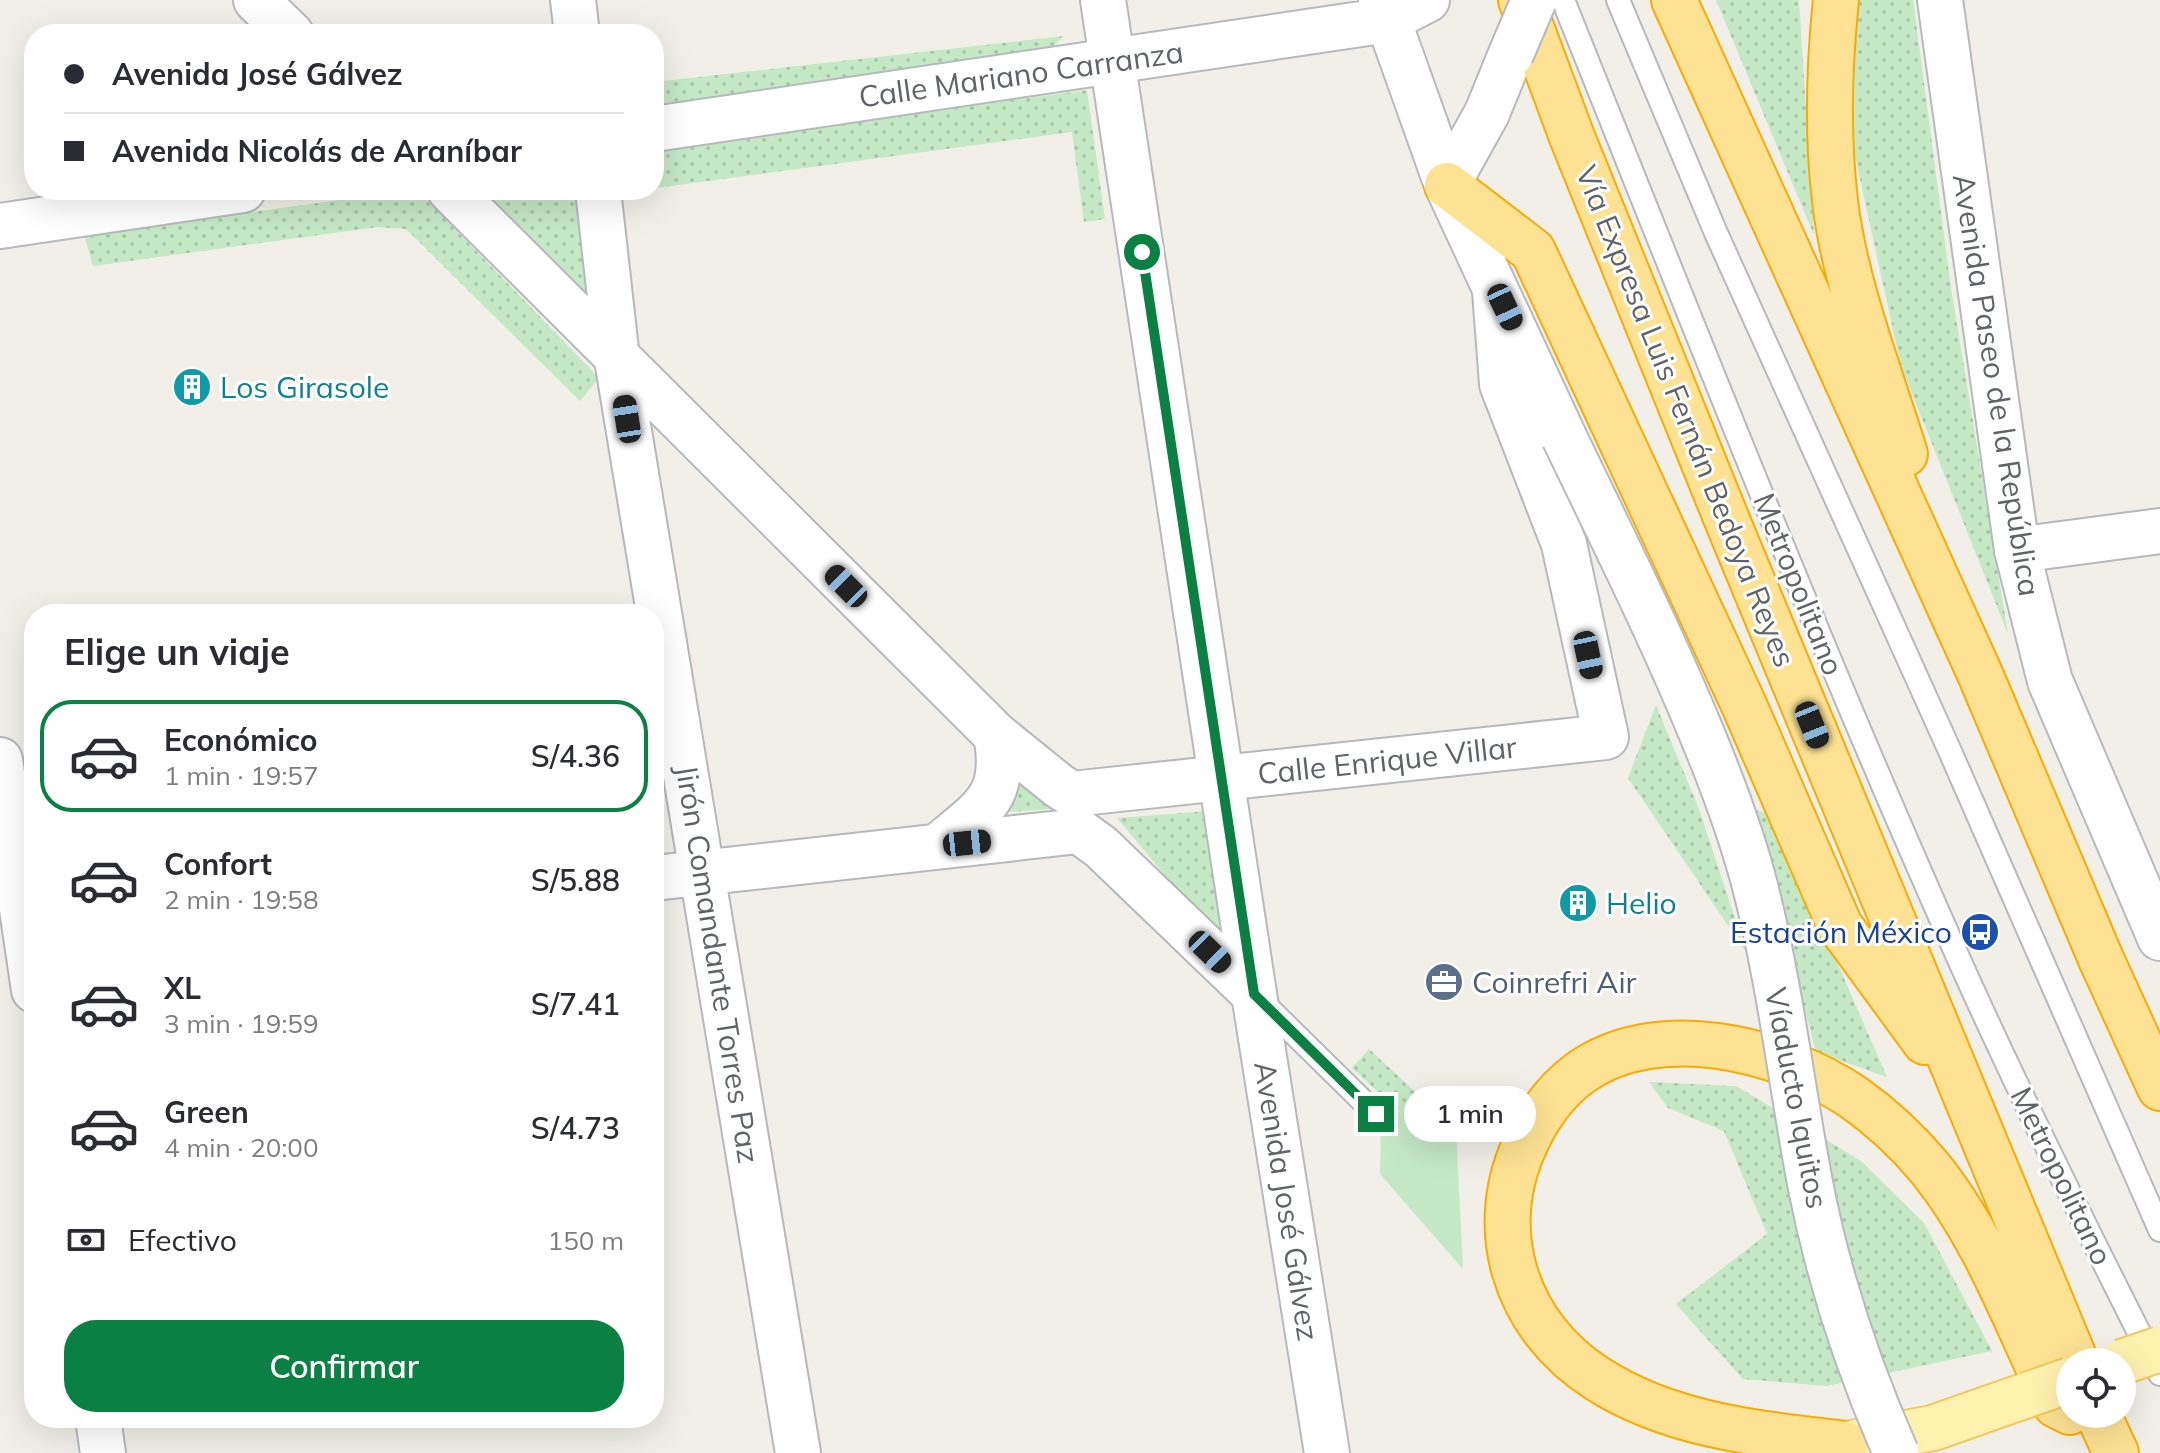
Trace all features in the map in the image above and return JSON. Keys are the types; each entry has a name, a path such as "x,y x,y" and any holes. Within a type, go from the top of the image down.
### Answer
{"highway":[{"name":"Vía Expresa Luis Fernán Bedoya Reyes","path":"1521,0 1572,137 1729,525 2070,1348"},
{"path":"1674,0 1959,628 2101,959 2160,1088"},
{"path":"1836,0 1830,68 1835,203 1858,300 1959,628"},
{"path":"1447,185 1533,251 1744,705 1840,926 1965,1096"},
{"path":"1845,1444 1743,1431 1658,1408 1621,1392 1574,1362 1549,1338 1533,1316 1512,1265 1508,1242 1506,1216 1512,1184 1519,1154 1542,1111 1579,1074 1605,1058 1653,1044 1701,1044 1764,1056 1791,1065 1855,1098 1928,1166 1958,1206 1990,1265 2056,1405"}],"main road":[{"path":"2136,1357 2160,1349"},
{"path":"1845,1444 1920,1440 2056,1385"}],"street":[{"path":"256,0 281,24"},
{"path":"573,0 576,24"},
{"name":"Avenida José Gálvez","path":"1103,0 1327,1453"},
{"name":"Calle Mariano Carranza","path":"664,128 1113,61 1427,0"},
{"path":"1447,185 1487,113 1534,0"},
{"name":"Avenida Paseo de la República","path":"1940,0 2017,550 2050,681 2160,938"},
{"path":"1384,10 1447,185 1494,284"},
{"path":"0,226 176,200"},
{"path":"460,200 996,735 1059,786 1101,847 1254,994"},
{"name":"Jirón Comandante Torres Paz","path":"599,200 617,359 658,604"},
{"name":"Calle Enrique Villar","path":"664,877 938,846 1221,778 1606,737 1564,544 1502,384 1494,284"},
{"name":"Víaducto Iquitos","path":"1494,284 1672,659 1721,780 1758,897 1811,1186 1835,1284 1856,1354 1896,1453"},
{"path":"2017,550 2160,531"},
{"name":"Jirón Comandante Torres Paz","path":"664,639 798,1453"},
{"path":"938,846 988,804 998,782 1000,758 996,735"},
{"path":"0,760 24,967"},
{"path":"99,1428 103,1453"},
{"path":"1776,1453 1845,1444"}],"lane":[{"name":"Metropolitano","path":"1563,0 1865,745 1979,1004 2160,1374"},
{"path":"1618,0 1716,233 1943,734 2160,1230"},
{"path":"1254,994 1376,1114"}],"green space":[{"path":"1716,0 1799,0 1814,235"},
{"path":"1858,0 1913,0 1951,288 2008,634 1901,366 1849,129"},
{"path":"1064,36 1045,54 664,107 664,81"},
{"path":"1087,90 1105,219 1084,222 1072,132 664,187 664,147"},
{"path":"339,200 426,200 599,378 580,401 406,229 377,227 93,266 84,235"},
{"path":"493,200 579,200 600,313"},
{"path":"1656,705 1699,809 1746,952 1628,778"},
{"path":"1010,767 1064,808 994,813"},
{"path":"1753,809 1773,815 1887,1077 1816,1052"},
{"path":"1209,811 1231,954 1117,818"},
{"path":"1369,1049 1425,1101 1407,1119 1352,1068"},
{"path":"1649,1082 1736,1086 1861,1161 1924,1223 1992,1351 1827,1386 1743,1379 1676,1304 1767,1234 1724,1131 1668,1108"},
{"path":"1425,1101 1456,1129 1463,1269 1380,1174 1381,1121 1394,1108 1407,1119"}],"place":[{"name":"Los Girasole","path":"192,387"},
{"name":"Helio","path":"1578,903"},
{"name":"Estación México","path":"1980,932"},
{"name":"Coinrefri Air","path":"1444,982"}],"route":[{"path":"1142,252 1254,994 1376,1114"}]}
